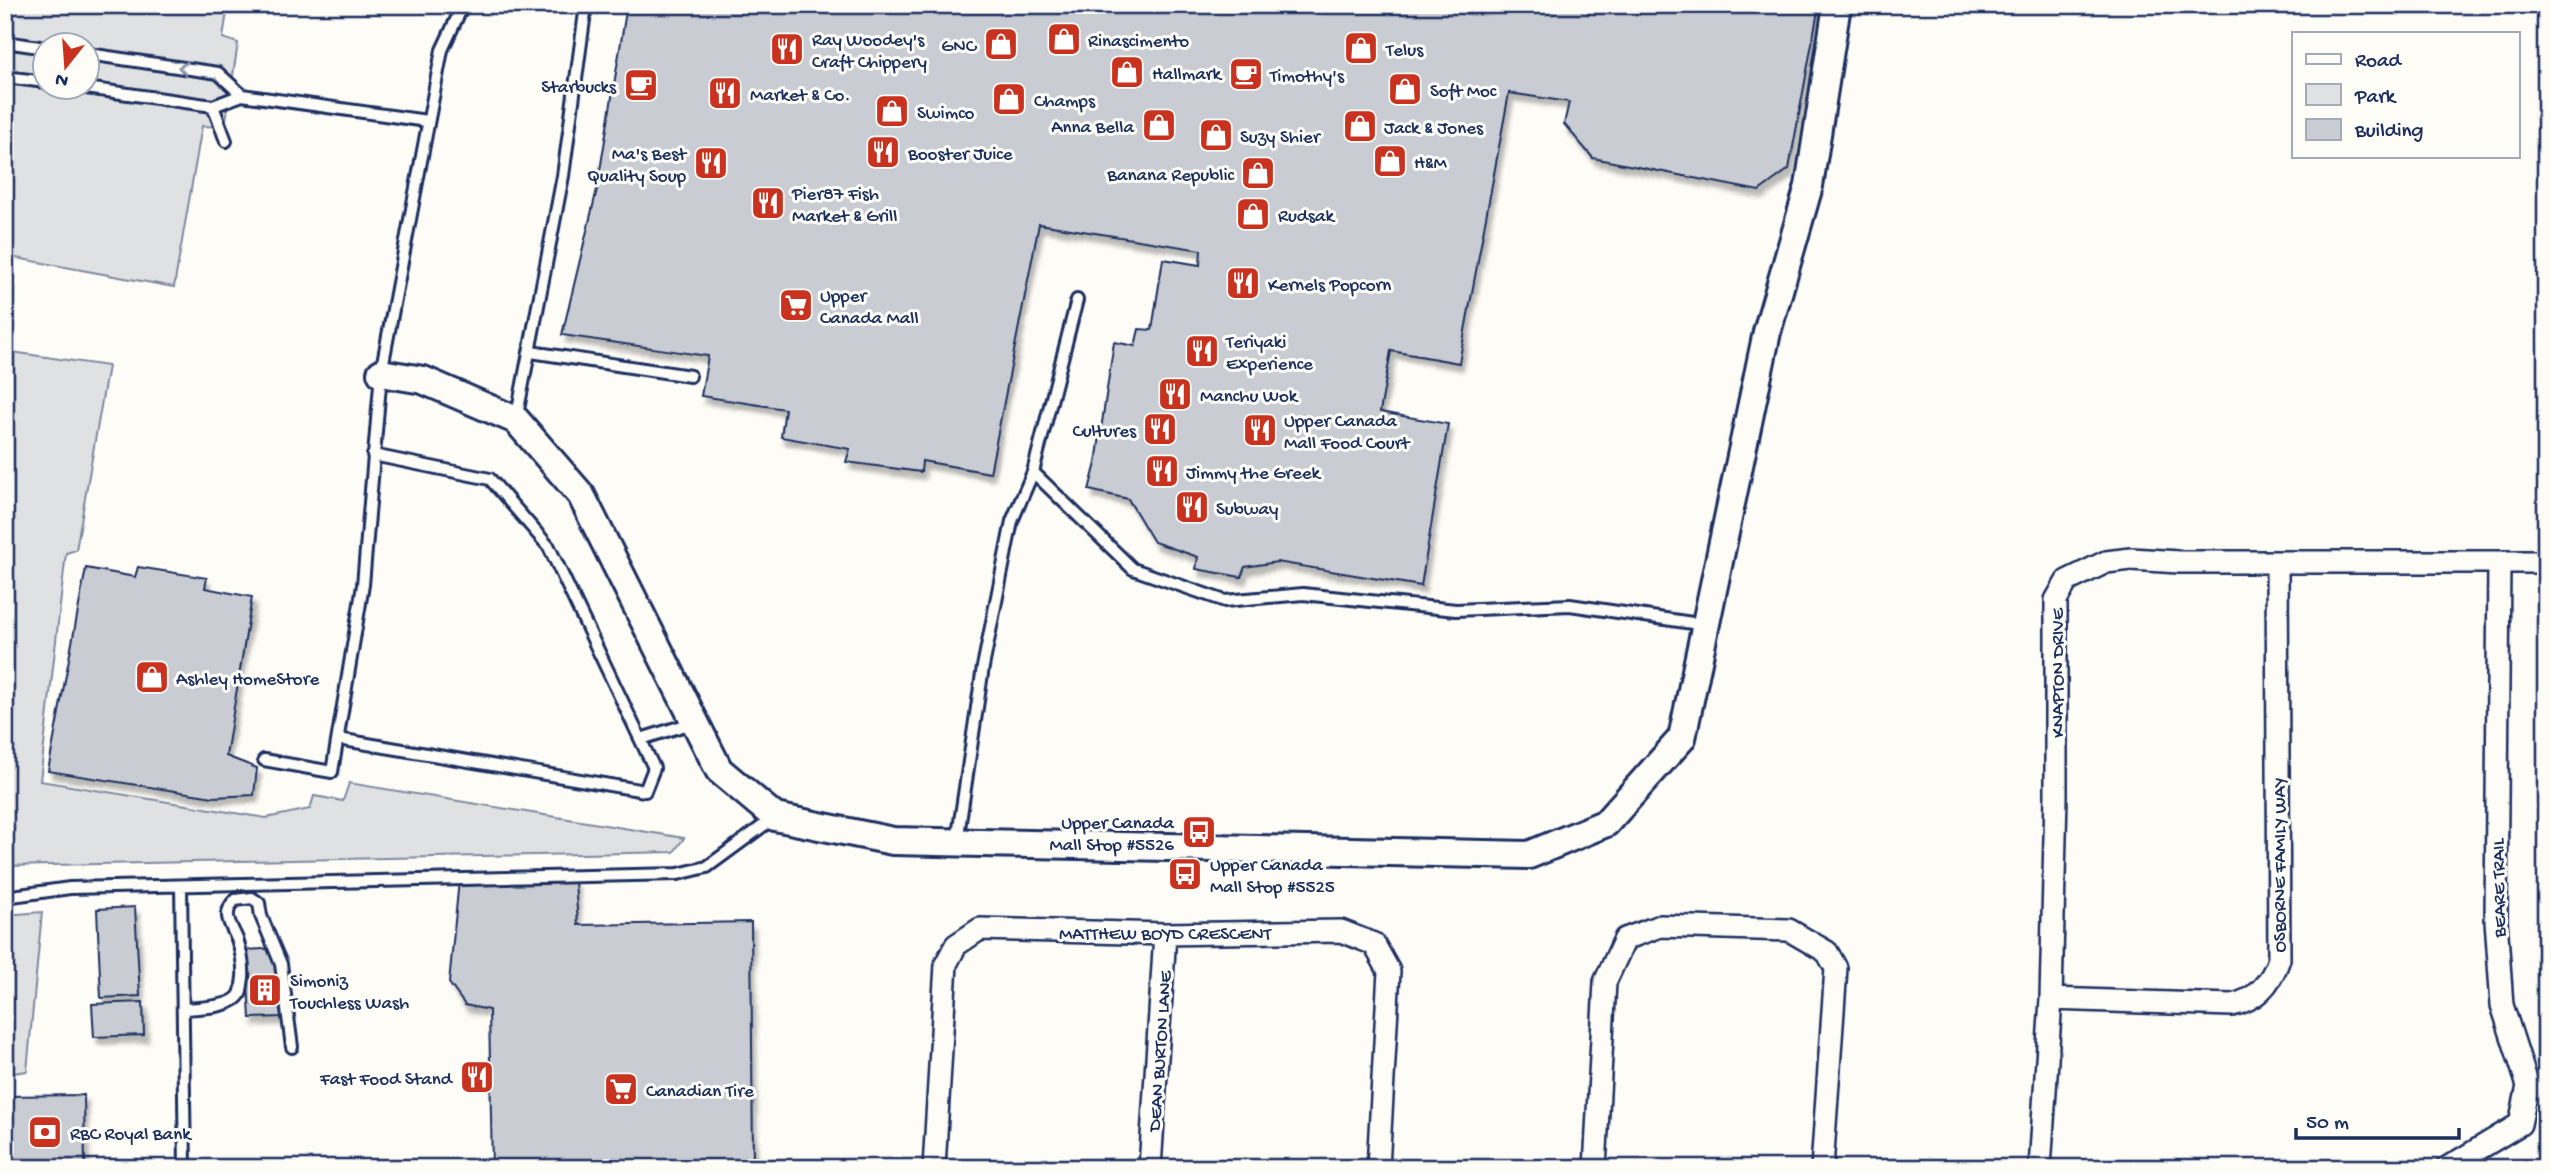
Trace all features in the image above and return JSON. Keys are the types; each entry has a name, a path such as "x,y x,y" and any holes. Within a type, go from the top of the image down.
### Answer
{"street":[{"path":"380,373 423,380 516,420 581,495 719,770 775,817 893,841 1529,855 1606,823 1682,738 1768,332 1808,186 1837,5"},
{"name":"KNAPTON DRIVE","path":"2039,1168 2051,999 2056,796 2056,600 2067,580 2106,562 2131,559 2179,562 2546,562"},
{"name":"OSBORNE FAMILY WAY","path":"2051,999 2232,1005 2246,1002 2261,991 2274,973 2279,959 2277,562"},
{"name":"BEARE TRAIL","path":"2447,1168 2520,1124 2528,1086 2502,1005 2496,920 2499,562"},
{"path":"1595,1168 1605,982 1625,939 1660,926 1789,930 1827,952 1836,968 1822,1168"},
{"name":"MATTHEW BOYD CRESCENT","path":"934,1168 946,964 956,945 980,929 1165,934 1341,931 1374,944 1389,971 1378,1168"},
{"name":"DEAN BURTON LANE","path":"1150,1168 1165,934"}],"lane":[{"path":"264,760 332,772 363,585 380,373 442,50 463,5"},
{"path":"516,420 531,352 570,131 586,5"},
{"path":"5,43 32,46"},
{"path":"102,56 218,73 242,95"},
{"path":"5,77 32,80"},
{"path":"102,90 213,106 242,95 427,121"},
{"path":"213,106 226,141"},
{"path":"956,843 983,667 1012,521 1033,472 1077,300"},
{"path":"531,352 690,376"},
{"path":"338,739 645,791 653,768 549,547 490,479 373,455"},
{"path":"1033,472 1133,569 1225,601 1303,594 1456,610 1570,605 1706,625"},
{"path":"641,739 695,722"},
{"path":"5,897 70,888 678,874 707,867 775,817"},
{"path":"181,886 185,1168"},
{"path":"183,1009 227,1003 241,994 241,956 237,940 227,922 228,912 235,900 252,898 259,903 261,916 281,964 292,1047"}],"green space":[{"path":"5,5 228,5 223,38 238,43 225,127 202,126 174,287 5,256"},
{"path":"5,351 108,366 76,550 66,553 40,781 266,818 310,809 314,796 343,801 349,783 684,838 674,852 5,866"},
{"path":"42,912 27,1071 5,1074 5,915"}],"building":[{"name":"Upper Canada Mall","path":"627,5 1819,5 1789,169 1759,191 1593,158 1564,124 1569,102 1509,93 1459,363 1391,351 1380,412 1448,424 1421,586 1277,562 1245,567 1241,577 1196,569 1198,557 1154,542 1128,499 1089,490 1096,463 1114,342 1135,346 1139,329 1152,330 1163,259 1200,265 1201,250 1039,224 990,473 922,461 921,472 846,462 850,449 781,437 785,409 701,396 708,356 562,335 597,189"},
{"name":"Ashley HomeStore","path":"138,567 207,578 205,588 252,597 226,756 257,768 254,795 213,797 48,771 86,568 135,577"},
{"name":"Canadian Tire","path":"459,880 575,881 578,925 751,922 753,1168 492,1168 489,1010 465,1005 449,983"},
{"path":"135,907 140,996 101,998 97,909"},
{"name":"Simoniz Touchless Wash","path":"281,948 284,1017 250,1018 246,950"},
{"path":"143,1002 144,1035 94,1037 92,1004"},
{"name":"RBC Royal Bank","path":"84,1095 85,1168 5,1168 5,1096"}],"place":[{"name":"Rinascimento","path":"1064,39"},
{"name":"GNC","path":"1001,44"},
{"name":"Telus","path":"1361,48"},
{"name":"Ray Woodey's Craft Chippery","path":"787,49"},
{"name":"Hallmark","path":"1127,72"},
{"name":"Timothy's","path":"1246,74"},
{"name":"Starbucks","path":"641,85"},
{"name":"Soft Moc","path":"1405,89"},
{"name":"Market & Co.","path":"725,93"},
{"name":"Champs","path":"1009,99"},
{"name":"Swimco","path":"892,111"},
{"name":"Anna Bella","path":"1159,125"},
{"name":"Jack & Jones","path":"1360,126"},
{"name":"Suzy Shier","path":"1216,135"},
{"name":"Booster Juice","path":"883,152"},
{"name":"H&M","path":"1390,161"},
{"name":"Ma's Best Quality Soup","path":"711,163"},
{"name":"Banana Republic","path":"1258,173"},
{"name":"Pier87 Fish Market & Grill","path":"768,203"},
{"name":"Rudsak","path":"1253,214"},
{"name":"Kernels Popcorn","path":"1243,283"},
{"name":"Upper Canada Mall","path":"796,305"},
{"name":"Teriyaki Experience","path":"1202,351"},
{"name":"Manchu Wok","path":"1175,394"},
{"name":"Cultures","path":"1160,429"},
{"name":"Upper Canada Mall Food Court","path":"1260,430"},
{"name":"Jimmy the Greek","path":"1162,471"},
{"name":"Subway","path":"1192,507"},
{"name":"Ashley HomeStore","path":"152,677"},
{"name":"Upper Canada Mall Stop #5526","path":"1199,832"},
{"name":"Upper Canada Mall Stop #5525","path":"1185,874"},
{"name":"Simoniz Touchless Wash","path":"265,990"},
{"name":"Fast Food Stand","path":"477,1077"},
{"name":"Canadian Tire","path":"621,1089"},
{"name":"RBC Royal Bank","path":"45,1132"}]}
